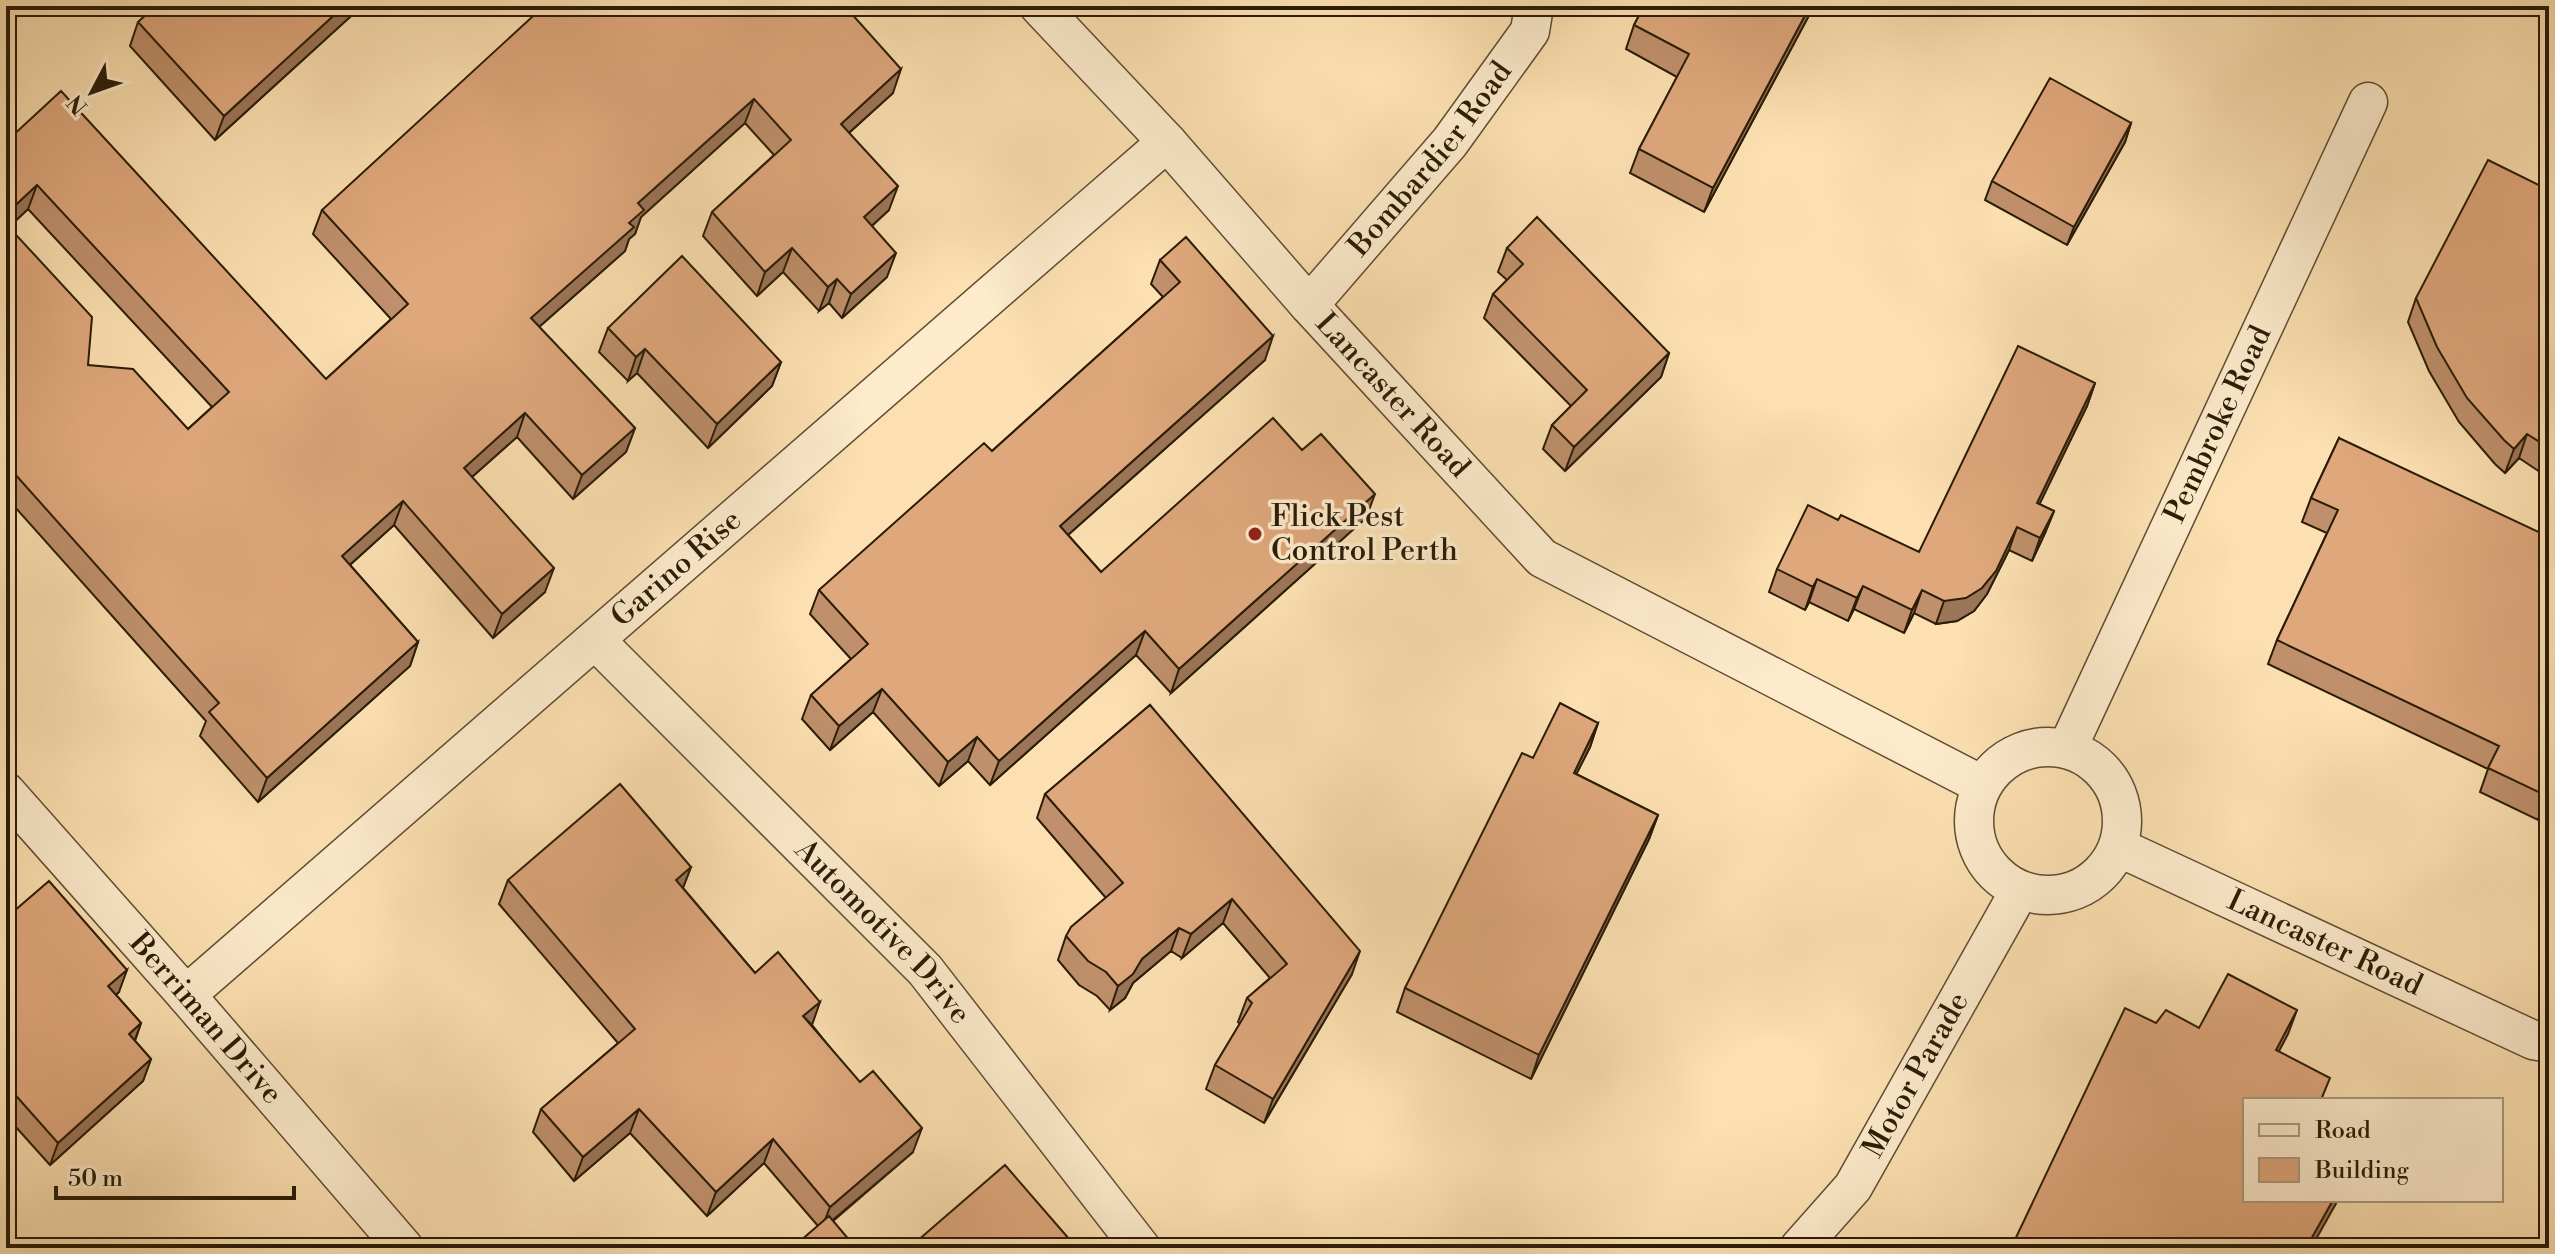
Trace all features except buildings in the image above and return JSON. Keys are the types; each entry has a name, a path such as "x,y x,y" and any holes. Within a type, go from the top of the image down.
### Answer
{"street":[{"name":"Lancaster Road","path":"1039,6 1167,142 1309,305 1542,558 1982,785"},
{"name":"Bombardier Road","path":"1309,305 1450,142 1530,31 1534,6"},
{"name":"Pembroke Road","path":"2067,749 2368,102"},
{"name":"Garino Rise","path":"186,995 1167,142"},
{"name":"Automotive Drive","path":"595,640 925,970 1141,1248"},
{"path":"2043,746 2067,749 2090,759 2107,777 2119,798 2122,823 2118,847 2106,867 2089,883 2067,893 2043,895 2020,890 1999,877 1983,857 1974,833 1974,808 1982,785 1998,765 2019,752 2043,746"},
{"name":"Berriman Drive","path":"6,792 404,1248"},
{"name":"Lancaster Road","path":"2118,847 2544,1047"},
{"name":"Motor Parade","path":"1799,1248 1853,1187 2020,890"}],"place":[{"name":"Flick Pest Control Perth","path":"1255,534"}]}
